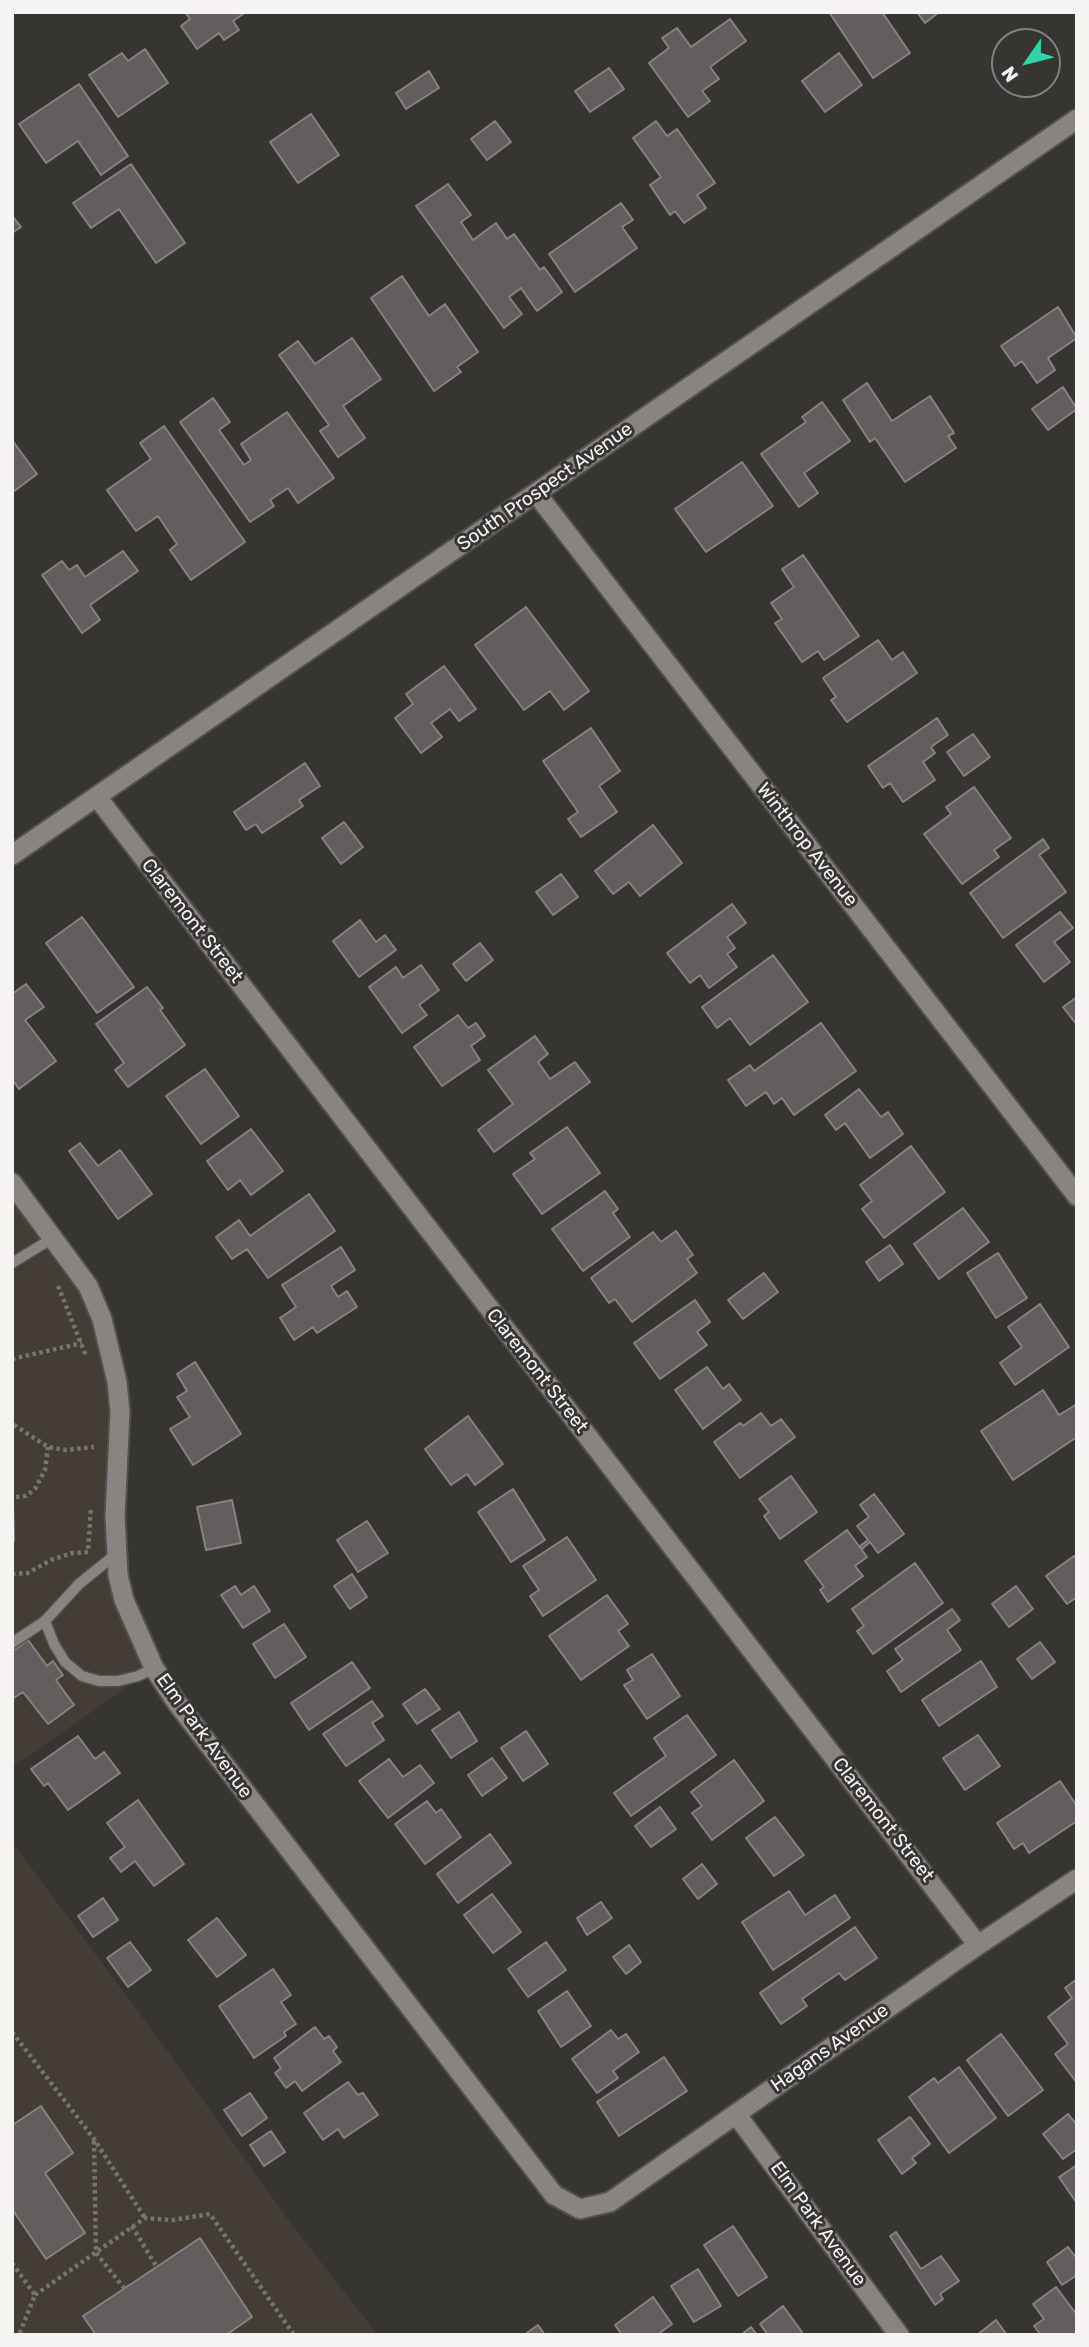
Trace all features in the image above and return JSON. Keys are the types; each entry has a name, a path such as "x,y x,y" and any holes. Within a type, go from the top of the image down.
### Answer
{"street":[{"name":"South Prospect Avenue","path":"12,855 1077,119"},
{"name":"Winthrop Avenue","path":"536,493 1077,1196"},
{"name":"Claremont Street","path":"97,797 978,1945"},
{"name":"Elm Park Avenue","path":"12,1183 88,1286 102,1319 117,1381 121,1436 115,1516 116,1554 124,1600 154,1668 177,1703 554,2195 580,2209"},
{"name":"Hagans Avenue","path":"580,2209 610,2202 1077,1879"},
{"name":"Elm Park Avenue","path":"736,2114 899,2335"}],"lane":[{"path":"12,1263 54,1237"},
{"path":"12,1643 45,1620 79,1584 116,1554"},
{"path":"45,1620 54,1644 65,1662 82,1676 99,1681 118,1681 154,1668"}],"path":[{"path":"55,1282 62,1292 89,1368"},
{"path":"12,1359 82,1343"},
{"path":"14,1425 48,1447 66,1450 94,1447"},
{"path":"94,1460 95,1438"},
{"path":"16,1497 26,1496 35,1489 45,1470 48,1447"},
{"path":"12,1574 28,1573 51,1560 72,1553 88,1552 91,1499"},
{"path":"12,2032 94,2139 145,2218"},
{"path":"94,2139 96,2253 124,2288"},
{"path":"19,2335 35,2295 132,2226 145,2218 173,2220 210,2214 294,2335"},
{"path":"132,2226 156,2266"},
{"path":"12,2263 35,2295"}],"shaded area":[{"path":"12,1184 59,1243 110,1349 115,1547 154,1668 12,1768"},
{"path":"12,1842 178,2065 292,2225 378,2335 12,2335"}],"building":[{"path":"185,12 246,12 233,21 239,30 224,40 219,33 197,49 181,26 190,19"},
{"path":"829,12 882,12 910,53 873,78"},
{"path":"917,12 939,12 925,23"},
{"path":"730,19 746,41 710,67 719,79 702,91 710,101 688,117 649,63 669,48 662,38 677,28 691,47"},
{"path":"145,49 168,83 118,117 89,75 122,53 128,61"},
{"path":"839,53 862,85 825,112 802,81"},
{"path":"609,68 624,89 590,112 575,91"},
{"path":"429,71 439,88 406,109 396,93"},
{"path":"79,84 128,156 101,175 78,141 46,163 19,124"},
{"path":"311,114 339,155 298,183 270,142"},
{"path":"495,121 511,142 487,160 471,139"},
{"path":"656,121 667,136 677,129 715,183 697,195 706,208 684,223 675,211 670,215 650,185 661,177 633,138"},
{"path":"131,164 185,243 156,263 119,209 91,228 73,203"},
{"path":"448,184 471,215 461,222 473,240 496,223 507,239 514,234 540,270 544,267 562,292 537,311 521,288 509,297 522,314 504,328 416,206"},
{"path":"621,203 633,220 622,227 637,248 575,292 549,254"},
{"path":"12,216 21,227 12,233"},
{"path":"402,276 429,316 445,304 478,352 457,367 461,372 434,391 371,298"},
{"path":"1058,307 1077,338 1048,358 1055,370 1037,383 1022,361 1015,366 1001,346"},
{"path":"352,338 381,379 343,406 365,438 338,457 320,431 329,425 279,355 298,341 315,364"},
{"path":"867,383 892,421 930,396 954,433 948,436 956,448 905,482 875,438 870,442 843,400"},
{"path":"1063,387 1077,409 1048,430 1032,409"},
{"path":"213,398 230,422 219,430 244,465 251,460 241,444 287,412 334,478 298,503 288,488 270,500 274,506 250,522 180,422"},
{"path":"822,402 850,441 804,473 818,493 799,507 761,454 806,422 802,417"},
{"path":"164,426 245,542 191,580 170,550 177,544 158,516 136,531 107,490 151,459 140,443"},
{"path":"12,440 37,474 13,492 12,492"},
{"path":"742,462 773,506 706,552 675,509"},
{"path":"123,551 138,571 90,605 100,620 82,633 42,575 62,561 69,570 77,565 85,577"},
{"path":"803,555 859,636 824,660 818,651 802,662 775,623 782,619 771,603 794,587 782,569"},
{"path":"526,607 589,691 564,710 550,691 524,710 475,645"},
{"path":"878,640 892,660 903,652 917,673 847,722 831,700 836,697 823,678"},
{"path":"444,666 476,709 459,721 450,709 431,723 442,737 421,753 395,718 413,704 406,694"},
{"path":"937,718 948,735 931,747 935,753 923,762 935,780 903,802 890,783 883,788 868,766"},
{"path":"591,728 620,771 599,786 617,812 581,837 568,819 578,812 543,761"},
{"path":"973,734 990,757 964,776 947,752"},
{"path":"305,763 320,786 299,800 303,806 262,833 256,824 246,830 234,812"},
{"path":"974,787 1011,838 994,850 999,857 962,884 924,834 951,814 946,807"},
{"path":"344,822 363,847 341,864 322,838"},
{"path":"653,825 682,863 640,896 629,882 613,894 595,871"},
{"path":"1043,839 1049,848 1039,855 1066,892 1003,938 970,893"},
{"path":"561,874 578,897 553,915 536,892"},
{"path":"732,904 746,923 727,937 735,948 727,954 737,967 709,988 700,975 690,983 667,953"},
{"path":"1060,912 1073,928 1054,942 1070,962 1044,982 1016,945"},
{"path":"82,917 134,987 97,1013 46,943"},
{"path":"360,920 376,942 385,935 396,950 359,977 333,941"},
{"path":"480,943 493,960 466,981 453,964"},
{"path":"773,955 808,1002 750,1045 730,1018 717,1028 702,1007"},
{"path":"421,965 439,990 419,1005 427,1015 402,1033 369,987 396,967 403,978"},
{"path":"26,984 44,1007 25,1020 56,1061 19,1089 12,1079 12,994"},
{"path":"147,987 185,1045 128,1087 115,1070 124,1063 96,1024"},
{"path":"1077,997 1077,1025 1063,1007"},
{"path":"458,1015 468,1028 476,1023 485,1036 471,1046 480,1060 442,1086 414,1047"},
{"path":"821,1023 856,1071 794,1115 782,1098 774,1104 766,1092 746,1106 728,1080 750,1065 754,1071"},
{"path":"535,1036 548,1054 538,1062 550,1079 575,1062 590,1082 494,1152 478,1130 513,1104 488,1070"},
{"path":"205,1069 239,1116 201,1144 166,1096"},
{"path":"859,1089 881,1117 888,1112 903,1134 870,1158 845,1123 836,1130 825,1115"},
{"path":"567,1127 600,1173 542,1214 513,1174 535,1159 530,1153"},
{"path":"251,1129 283,1171 251,1195 240,1180 228,1190 207,1161"},
{"path":"80,1143 98,1166 120,1150 152,1194 118,1219 69,1151"},
{"path":"911,1146 945,1192 884,1238 862,1209 872,1201 860,1185"},
{"path":"605,1191 618,1209 613,1213 630,1237 583,1271 552,1229"},
{"path":"309,1194 335,1231 268,1278 247,1249 232,1259 216,1237 239,1220 250,1236"},
{"path":"963,1208 989,1242 939,1279 914,1244"},
{"path":"676,1231 693,1255 687,1259 697,1273 632,1322 615,1299 609,1303 591,1278 653,1232 661,1242"},
{"path":"890,1245 903,1264 879,1281 866,1262"},
{"path":"341,1247 355,1270 331,1286 338,1297 347,1291 357,1307 317,1333 313,1327 294,1340 280,1318 296,1307 282,1285"},
{"path":"998,1253 1027,1298 996,1318 967,1273"},
{"path":"764,1273 778,1292 743,1319 728,1300"},
{"path":"695,1300 710,1322 697,1332 707,1345 660,1379 634,1343"},
{"path":"1040,1304 1069,1347 1015,1385 1000,1363 1022,1347 1008,1327"},
{"path":"195,1362 241,1434 193,1465 170,1429 190,1417 177,1397 187,1391 177,1374"},
{"path":"707,1367 723,1389 729,1384 741,1400 703,1429 675,1390"},
{"path":"1043,1390 1059,1415 1077,1404 1077,1437 1013,1480 981,1431"},
{"path":"761,1413 771,1426 781,1419 795,1437 740,1478 714,1442 740,1423 743,1426"},
{"path":"468,1416 503,1464 475,1485 467,1474 451,1485 425,1449"},
{"path":"12,1462 14,1541 12,1541"},
{"path":"791,1476 817,1512 780,1539 764,1516 769,1512 759,1499"},
{"path":"513,1489 545,1540 511,1562 478,1512"},
{"path":"874,1494 904,1534 878,1553 870,1542 862,1549 860,1546 868,1540 857,1526 869,1517 860,1505"},
{"path":"232,1500 241,1543 206,1550 197,1507"},
{"path":"367,1521 388,1553 358,1572 337,1540"},
{"path":"847,1530 867,1557 855,1566 863,1576 828,1602 820,1590 824,1587 805,1561"},
{"path":"567,1537 596,1580 543,1616 530,1596 539,1590 523,1566"},
{"path":"1074,1556 1077,1559 1077,1597 1067,1604 1046,1576"},
{"path":"915,1563 943,1603 873,1654 857,1631 864,1626 852,1609"},
{"path":"352,1574 367,1597 350,1609 334,1586"},
{"path":"235,1586 241,1595 254,1586 270,1611 243,1628 221,1595"},
{"path":"1016,1586 1033,1609 1009,1627 992,1604"},
{"path":"607,1595 628,1624 618,1631 629,1646 581,1680 549,1636"},
{"path":"952,1609 960,1620 947,1630 961,1650 901,1692 887,1671 903,1660 895,1649"},
{"path":"284,1624 306,1657 275,1678 253,1644"},
{"path":"28,1640 47,1666 53,1661 63,1675 56,1680 74,1705 48,1724 23,1692 12,1699 12,1651"},
{"path":"1040,1642 1055,1662 1032,1679 1017,1659"},
{"path":"652,1654 680,1696 647,1719 624,1685 633,1680 627,1670"},
{"path":"981,1661 997,1687 939,1726 922,1700"},
{"path":"352,1662 370,1688 309,1730 291,1703"},
{"path":"425,1689 440,1709 417,1724 403,1704"},
{"path":"372,1701 383,1716 372,1723 384,1740 346,1766 323,1734"},
{"path":"459,1712 477,1741 451,1758 432,1730"},
{"path":"687,1715 716,1755 631,1816 614,1793 666,1756 654,1738"},
{"path":"526,1731 548,1764 523,1781 501,1748"},
{"path":"978,1735 1000,1766 965,1790 943,1758"},
{"path":"78,1736 95,1759 104,1752 120,1773 68,1810 48,1783 44,1786 31,1769"},
{"path":"492,1758 507,1778 482,1796 468,1775"},
{"path":"389,1759 403,1777 420,1765 434,1783 388,1818 359,1781"},
{"path":"734,1760 764,1801 712,1840 692,1813 702,1806 691,1792"},
{"path":"1060,1781 1077,1806 1077,1821 1029,1853 1023,1843 1014,1849 997,1823"},
{"path":"138,1800 184,1864 154,1886 135,1861 121,1872 110,1858 125,1847 107,1823"},
{"path":"427,1801 436,1813 441,1809 461,1837 425,1864 395,1824"},
{"path":"660,1807 676,1829 651,1847 635,1826"},
{"path":"775,1817 804,1855 774,1876 746,1838"},
{"path":"490,1834 511,1863 458,1903 437,1874"},
{"path":"702,1864 717,1884 698,1899 683,1879"},
{"path":"789,1891 805,1915 835,1895 850,1918 773,1970 742,1922"},
{"path":"492,1894 521,1932 493,1953 464,1915"},
{"path":"103,1898 118,1920 93,1937 78,1916"},
{"path":"601,1902 612,1918 587,1935 577,1918"},
{"path":"217,1918 246,1955 217,1977 188,1940"},
{"path":"855,1927 877,1958 845,1980 839,1973 802,1999 807,2006 781,2024 760,1993"},
{"path":"130,1942 151,1970 128,1987 107,1958"},
{"path":"546,1942 566,1970 528,1997 508,1969"},
{"path":"629,1945 641,1962 626,1974 613,1957"},
{"path":"273,1969 291,1995 281,2002 296,2024 284,2032 286,2036 254,2058 219,2006"},
{"path":"1077,1979 1077,2083 1055,2054 1068,2044 1048,2017 1072,1998 1065,1988"},
{"path":"567,1991 591,2026 561,2047 538,2011"},
{"path":"315,2027 324,2039 329,2036 337,2047 333,2051 341,2062 302,2091 295,2081 286,2088 275,2073 281,2068 274,2058"},
{"path":"611,2030 618,2039 626,2034 639,2052 613,2071 618,2078 597,2093 572,2059"},
{"path":"1001,2034 1043,2090 1008,2116 967,2060"},
{"path":"664,2057 687,2091 619,2136 597,2102"},
{"path":"959,2067 996,2118 949,2153 909,2097 934,2078 938,2083"},
{"path":"348,2082 358,2095 363,2093 378,2115 344,2138 338,2129 323,2140 304,2113"},
{"path":"250,2093 267,2118 242,2136 224,2110"},
{"path":"41,2106 73,2153 45,2173 85,2233 46,2259 12,2209 12,2122 14,2124"},
{"path":"1068,2114 1077,2125 1077,2149 1063,2159 1043,2134"},
{"path":"910,2117 930,2144 912,2158 916,2163 902,2174 878,2140"},
{"path":"271,2131 285,2152 264,2166 250,2145"},
{"path":"1077,2165 1077,2202 1076,2202 1059,2177"},
{"path":"733,2226 767,2277 738,2296 704,2245"},
{"path":"896,2232 921,2269 941,2256 959,2281 940,2294 943,2299 935,2305 890,2236"},
{"path":"200,2238 252,2317 226,2335 96,2335 83,2316"},
{"path":"1068,2247 1077,2259 1077,2275 1062,2285 1047,2262"},
{"path":"698,2269 721,2306 694,2322 671,2286"},
{"path":"1056,2287 1077,2315 1077,2335 1041,2335 1034,2326 1044,2319 1033,2304"},
{"path":"653,2297 672,2324 657,2335 622,2335 615,2325"},
{"path":"783,2306 802,2332 799,2335 768,2335 760,2324"},
{"path":"996,2320 1007,2335 977,2335"},
{"path":"538,2325 545,2335 524,2335"},
{"path":"751,2327 757,2335 741,2335"}]}
